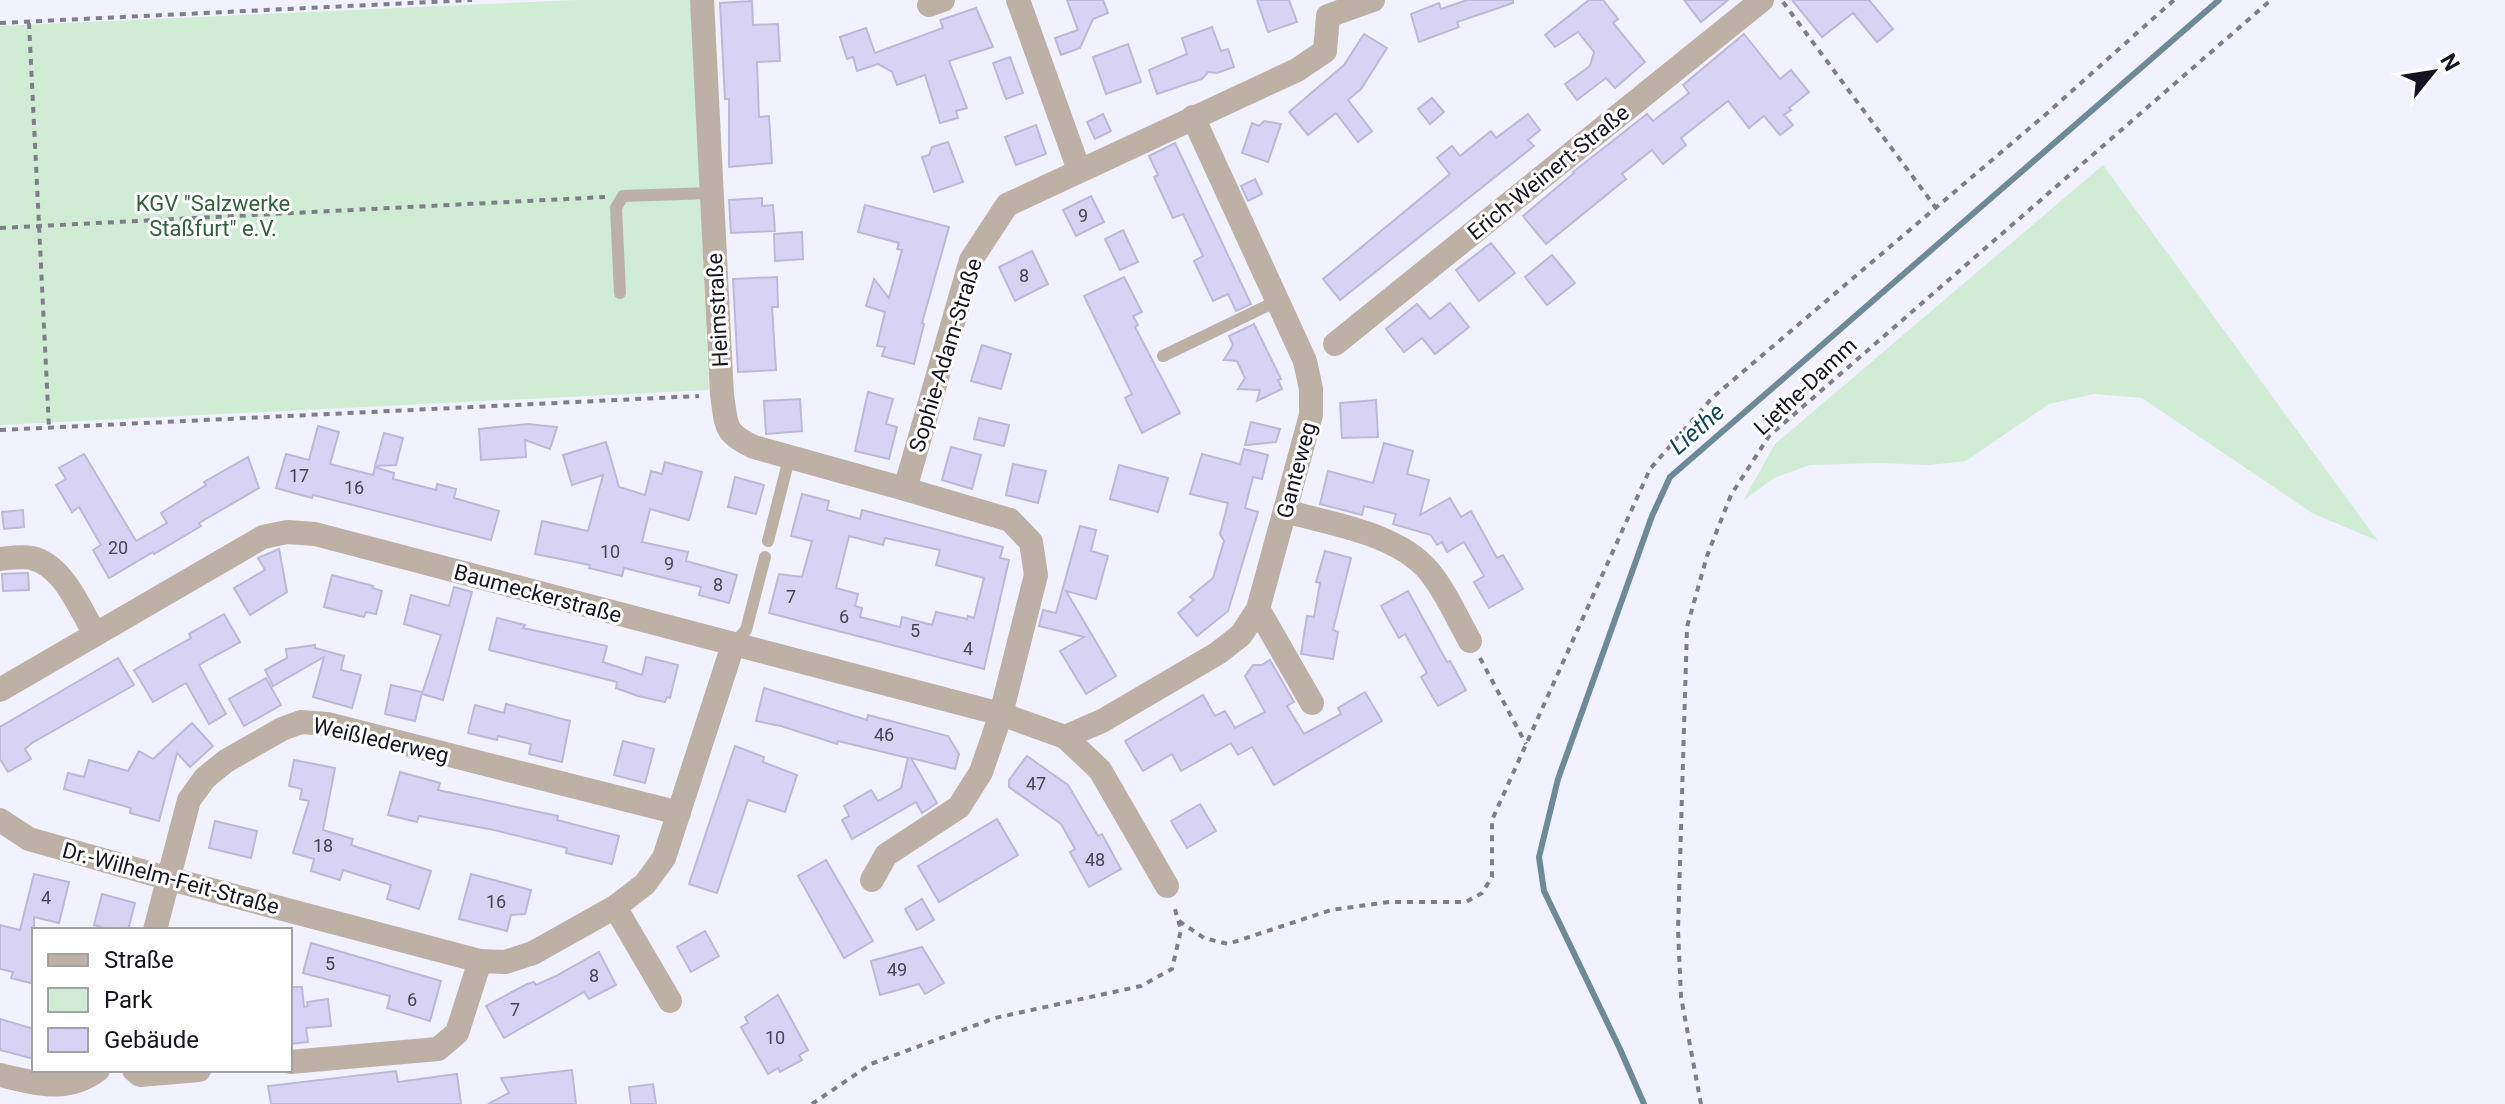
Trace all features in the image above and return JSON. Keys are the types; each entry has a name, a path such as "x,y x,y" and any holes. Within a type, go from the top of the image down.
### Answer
{"street":[{"name":"Heimstraße","path":"702,0 710,193 722,395 727,427 734,438 789,459 905,489"},
{"path":"1018,0 1079,170"},
{"name":"Sophie-Adam-Straße","path":"905,489 971,260 1007,205 1297,70 1325,51 1325,8 1373,0"},
{"name":"Erich-Weinert-Straße","path":"1335,344 1762,0"},
{"name":"Ganteweg","path":"1065,737 1102,721 1218,653 1241,635 1258,609 1311,415 1311,389 1305,361 1193,117"},
{"path":"872,880 886,855 959,807 981,772 1001,714 1036,575 1031,542 1010,520 905,489"},
{"path":"1285,511 1382,539 1408,551 1430,572 1470,641"},
{"name":"Baumeckerstraße","path":"0,690 263,537 287,532 315,534 1001,714 1065,737 1100,770 1167,886"},
{"path":"0,559 32,558 49,567 63,581 95,634"},
{"path":"1258,609 1312,703"},
{"name":"Dr.-Wilhelm-Feit-Straße","path":"0,820 29,839 170,879 480,961 505,962 533,953 615,907 645,884 664,858 733,645"},
{"name":"Weißlederweg","path":"156,928 189,800 205,778 249,748 301,722 327,724 679,813"},
{"path":"615,907 670,1001"},
{"path":"292,1062 438,1049 457,1033 480,961"},
{"path":"0,1075 53,1087 95,1072"},
{"path":"136,1072 140,1075 175,1072"}],"lane":[{"path":"620,293 616,208 623,196 710,193"},
{"path":"1163,356 1277,301"},
{"path":"768,541 789,459"},
{"path":"733,645 746,630 765,557"}],"path":[{"path":"0,23 472,0"},
{"path":"1781,0 1936,208"},
{"path":"1179,921 1204,938 1228,944 1331,910 1389,902 1466,902 1482,893 1492,877 1492,820 1650,469 1712,398 2174,0"},
{"name":"Liethe-Damm","path":"1701,1104 1681,997 1678,930 1687,627 1707,556 1731,495 1769,436 2271,0"},
{"path":"29,22 49,428"},
{"path":"0,228 623,196"},
{"path":"0,430 722,395"},
{"path":"1470,641 1526,744"},
{"path":"812,1104 871,1064 995,1018 1141,986 1172,969 1181,930 1167,886"}],"green space":[{"name":"KGV \"Salzwerke Staßfurt\" e.V.","path":"576,0 691,0 709,390 0,425 0,26"},
{"path":"2103,165 2378,541 2312,513 2142,398 2094,394 2049,404 1966,461 1930,465 1810,465 1774,478 1743,501 1775,444"}],"building":[{"path":"1067,0 1103,0 1108,13 1093,19 1080,48 1061,55 1055,38 1078,30"},
{"path":"1257,0 1289,0 1297,22 1268,32"},
{"path":"1467,0 1513,0 1513,3 1457,22 1459,27 1419,42 1411,14 1439,3 1441,9"},
{"path":"1589,0 1603,0 1618,19 1613,23 1645,62 1615,88 1606,78 1577,100 1565,84 1590,66 1594,52 1578,32 1555,47 1545,35"},
{"path":"1684,0 1728,0 1701,22"},
{"path":"1792,0 1869,0 1893,29 1877,42 1853,13 1822,37"},
{"path":"752,1 753,25 778,24 780,61 757,62 759,117 769,116 772,163 729,167 729,99 725,99 720,3"},
{"path":"976,8 993,47 949,61 967,108 956,111 958,118 940,123 925,75 897,85 892,72 878,64 857,71 853,57 847,59 840,37 866,28 875,53 943,28 940,20"},
{"path":"1212,27 1221,51 1228,49 1234,67 1217,73 1208,72 1202,79 1157,94 1149,70 1187,54 1182,38"},
{"path":"1364,34 1387,48 1361,89 1348,100 1372,131 1358,142 1336,113 1308,135 1289,112 1344,65"},
{"path":"1744,34 1780,79 1791,70 1809,92 1784,115 1793,125 1780,135 1764,116 1749,128 1728,101 1681,138 1686,145 1663,164 1652,150 1622,174 1626,179 1546,244 1523,216 1647,114 1653,121 1689,93 1683,85"},
{"path":"1128,44 1141,82 1106,94 1093,57"},
{"path":"1010,57 1023,93 1006,99 993,63"},
{"path":"1432,98 1444,112 1430,124 1418,109"},
{"path":"1103,114 1111,131 1095,139 1087,122"},
{"path":"1528,114 1540,130 1528,140 1534,146 1340,300 1323,279 1450,174 1437,158 1452,146 1460,156 1491,131 1496,138"},
{"path":"1264,121 1281,124 1268,162 1242,153 1252,123 1259,126"},
{"path":"1036,125 1046,154 1016,165 1005,137"},
{"path":"948,142 963,182 934,192 922,157 929,155 932,147"},
{"path":"1175,143 1251,304 1236,311 1228,294 1213,301 1194,261 1203,256 1183,214 1173,218 1154,177 1158,175 1149,156"},
{"path":"1255,179 1262,194 1248,201 1241,186"},
{"path":"1091,196 1104,222 1076,236 1063,210"},
{"path":"762,198 762,206 773,205 775,231 731,233 729,200"},
{"path":"865,205 949,227 914,364 882,356 885,347 877,346 885,312 866,306 874,279 889,298 902,250 897,249 899,243 858,232"},
{"path":"1123,230 1138,262 1120,270 1105,239"},
{"path":"802,232 803,259 775,261 774,234"},
{"path":"1491,243 1515,273 1479,301 1456,270"},
{"path":"1032,251 1048,284 1015,301 999,267"},
{"path":"1552,255 1575,283 1547,305 1525,277"},
{"path":"777,277 778,307 772,307 776,370 738,372 733,279"},
{"path":"1124,277 1142,312 1133,316 1138,325 1135,327 1180,413 1142,433 1125,398 1132,394 1084,296"},
{"path":"1450,303 1469,327 1435,354 1422,338 1404,352 1386,329 1417,304 1430,319"},
{"path":"1254,324 1281,379 1278,380 1282,389 1257,401 1260,390 1238,389 1245,378 1237,361 1224,360 1233,345 1229,336"},
{"path":"982,345 1011,354 1001,389 971,381"},
{"path":"868,392 893,399 886,424 897,427 889,459 855,451"},
{"path":"800,399 802,431 766,434 764,401"},
{"path":"1376,400 1378,437 1342,438 1340,403"},
{"path":"979,418 1009,425 1004,446 974,439"},
{"path":"1251,422 1280,429 1276,442 1245,445"},
{"path":"528,424 557,427 550,449 525,440 526,457 481,460 479,429"},
{"path":"318,426 339,432 330,464 373,475 375,467 394,473 393,479 436,490 437,484 456,489 454,498 499,511 491,540 276,488 286,454 309,460"},
{"path":"384,433 403,438 396,465 375,466"},
{"path":"606,442 619,487 645,495 651,471 662,474 665,462 702,472 689,520 650,509 642,542 688,552 686,561 737,575 729,603 699,595 701,587 624,568 622,576 589,568 590,565 535,554 542,521 588,531 603,475 572,485 563,455"},
{"path":"1384,443 1413,451 1407,474 1429,480 1420,515 1450,498 1461,517 1471,511 1497,558 1503,555 1523,589 1489,608 1474,582 1484,576 1464,542 1447,552 1442,542 1437,545 1431,535 1393,524 1396,514 1364,506 1362,515 1320,504 1328,471 1373,483"},
{"path":"951,447 981,455 972,489 942,480"},
{"path":"1244,449 1268,455 1262,479 1253,477 1245,508 1258,512 1228,611 1197,636 1178,613 1194,600 1190,597 1213,578 1224,541 1220,534 1228,503 1190,494 1202,454 1240,464"},
{"path":"84,454 136,541 167,523 161,513 206,485 204,482 248,457 259,488 199,523 201,526 109,578 93,550 101,545 79,507 72,512 56,485 66,479 59,468"},
{"path":"1013,464 1046,471 1038,503 1006,495"},
{"path":"1119,465 1168,478 1158,512 1110,499"},
{"path":"735,477 764,485 756,514 728,507"},
{"path":"802,494 829,501 827,510 860,519 862,510 1003,547 1000,558 1009,560 984,669 769,613 779,574 802,577 812,541 791,536","holes":["849,536 883,545 885,538 940,550 936,565 984,578 974,618 936,612 932,625 902,617 900,627 860,617 862,608 855,606 858,594 836,588"]},
{"path":"23,510 24,527 4,529 2,512"},
{"path":"1080,526 1096,530 1091,551 1108,556 1096,599 1066,591 1116,676 1086,694 1060,651 1084,637 1039,626 1043,610 1056,613"},
{"path":"279,549 287,592 250,615 234,588 265,570 258,558"},
{"path":"1325,551 1351,558 1333,630 1338,632 1333,659 1301,654 1307,616 1314,617 1320,583 1316,582"},
{"path":"28,573 29,590 3,591 2,574"},
{"path":"332,575 382,591 376,614 366,612 364,617 324,607"},
{"path":"454,587 472,592 443,700 422,694 441,635 404,624 411,595 449,606"},
{"path":"1408,591 1466,690 1438,706 1421,677 1427,673 1405,634 1399,638 1381,606"},
{"path":"224,614 240,642 199,665 226,714 209,724 186,683 153,702 134,670 191,638 189,634"},
{"path":"497,618 525,625 523,628 607,646 603,662 642,675 646,657 678,665 670,698 667,697 665,702 638,696 616,688 617,682 489,650"},
{"path":"315,645 315,648 344,656 341,670 361,675 352,708 313,697 324,657 273,686 265,670 287,658 286,649"},
{"path":"118,658 134,685 32,743 25,749 31,759 8,772 0,759 0,727"},
{"path":"1270,660 1294,702 1287,706 1304,734 1341,714 1338,708 1365,692 1382,721 1274,785 1252,747 1238,755 1231,743 1181,771 1172,754 1143,771 1125,741 1203,695 1215,716 1225,711 1235,728 1265,712 1245,676 1253,665 1262,665"},
{"path":"266,678 281,705 244,726 229,699"},
{"path":"391,685 422,692 415,721 385,714"},
{"path":"764,688 867,720 868,715 948,736 959,754 955,769 911,758 937,803 922,813 916,802 852,839 842,820 849,816 844,806 871,790 878,801 901,788 908,758 838,741 837,744 756,721"},
{"path":"506,704 570,721 562,762 529,754 531,744 468,733 475,705 504,713"},
{"path":"192,723 213,746 190,767 177,753 159,821 130,813 131,808 64,789 68,773 84,777 89,760 128,771 139,751 153,759"},
{"path":"623,741 654,749 645,783 614,775"},
{"path":"735,746 764,757 763,762 797,775 785,812 748,800 717,893 689,884"},
{"path":"1027,756 1068,785 1098,836 1102,834 1121,869 1089,887 1070,852 1075,849 1061,824 1009,787 1009,780"},
{"path":"294,760 335,768 323,830 353,839 351,845 431,871 419,909 387,899 391,885 343,870 340,880 311,871 314,859 293,853 309,801 300,799 302,789 289,786"},
{"path":"400,772 440,783 438,790 558,816 557,820 619,836 612,864 566,853 567,848 494,830 419,816 417,822 388,815"},
{"path":"1200,804 1216,831 1187,848 1171,821"},
{"path":"997,819 1018,855 939,902 918,866"},
{"path":"215,821 257,831 251,858 209,848"},
{"path":"826,860 873,941 844,958 798,876"},
{"path":"34,874 69,882 59,923 34,917 32,983 11,978 13,972 0,969 0,925 20,930"},
{"path":"471,874 531,890 525,914 511,915 507,931 459,919"},
{"path":"102,894 135,903 129,928 94,925"},
{"path":"922,899 934,920 917,930 905,909"},
{"path":"705,931 719,956 691,972 677,947"},
{"path":"311,943 441,981 430,1021 387,1008 390,996 303,973"},
{"path":"922,947 944,983 925,994 919,984 880,995 871,961"},
{"path":"599,952 616,985 589,999 584,992 504,1038 486,1006 527,984 534,982 536,985 556,976"},
{"path":"292,987 302,987 304,1007 308,1006 307,1002 328,999 331,1026 306,1028 308,1042 292,1044"},
{"path":"778,995 808,1050 799,1055 802,1060 780,1072 778,1068 768,1074 741,1027 748,1023 745,1017"},
{"path":"0,1019 32,1028 32,1058 0,1050"},
{"path":"572,1070 576,1104 488,1104 509,1093 501,1078"},
{"path":"396,1071 398,1082 457,1074 461,1104 271,1104 268,1086"},
{"path":"653,1084 656,1104 631,1104 629,1087"}],"waterway":[{"name":"Liethe","path":"1644,1104 1544,891 1539,857 1558,779 1652,516 1670,477 2219,0"}]}
